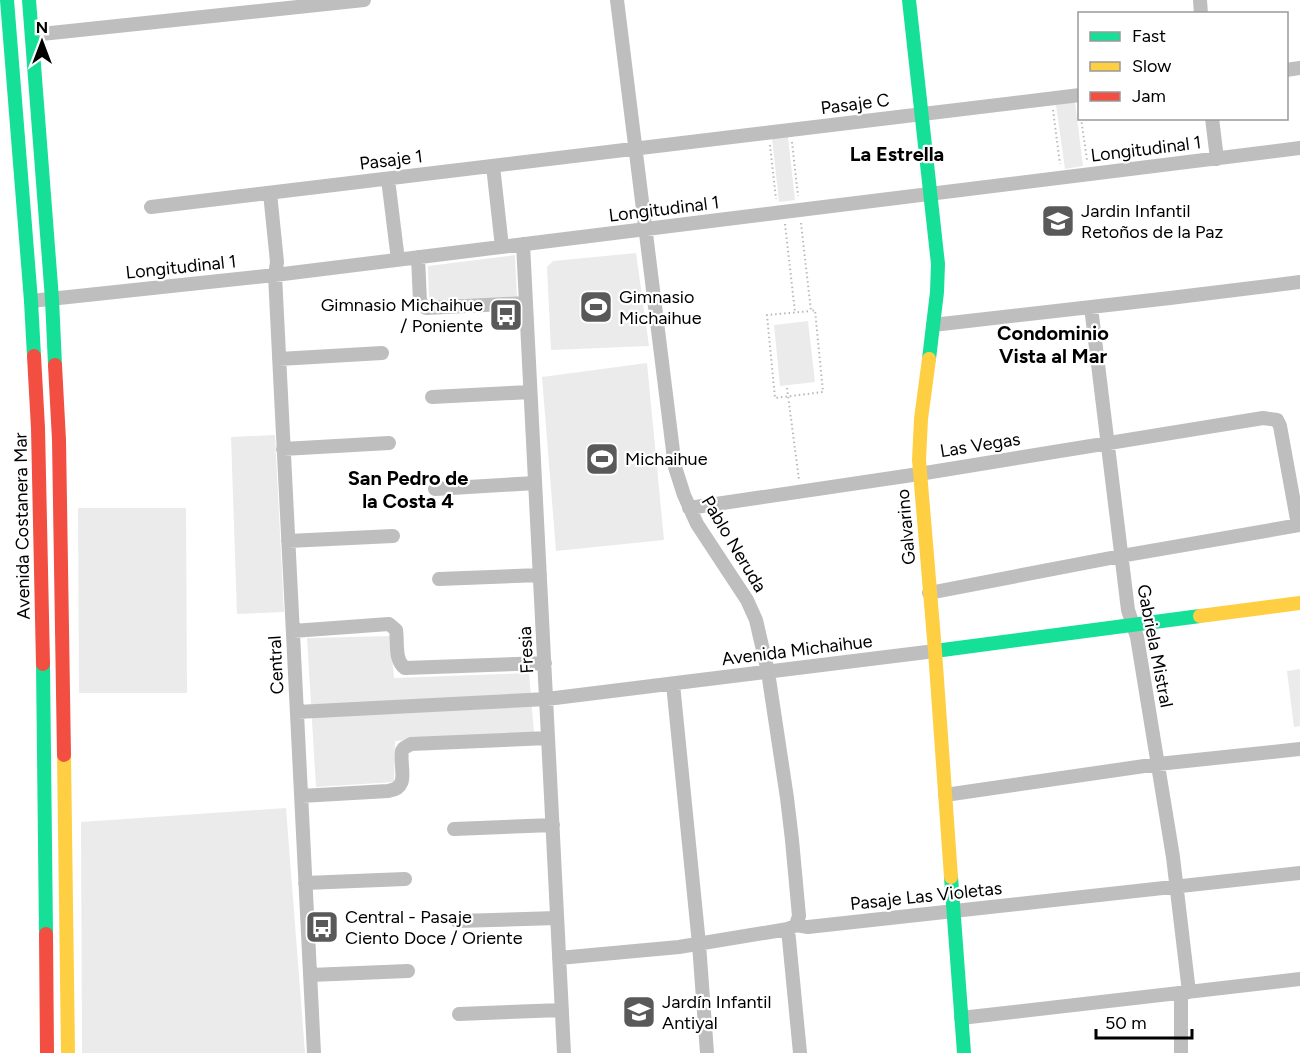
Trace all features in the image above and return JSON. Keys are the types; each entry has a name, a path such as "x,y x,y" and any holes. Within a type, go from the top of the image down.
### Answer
{"main road":[{"name":"Avenida Costanera Mar","path":"7,0 31,301 39,438 47,1053"},
{"path":"29,0 52,299 59,440 68,1053"},
{"name":"Galvarino","path":"909,0 938,264 937,292 920,431 919,474 935,651 964,1053"},
{"name":"Avenida Michaihue","path":"935,651 1300,603"},
{"path":"43,730 64,729"}],"street":[{"path":"32,35 364,0"},
{"name":"Pablo Neruda","path":"617,0 675,467 689,508 706,540 752,609 768,672 792,840 799,916 792,927 800,1053"},
{"name":"Pasaje C","path":"636,149 1078,95"},
{"path":"1212,120 1217,159"},
{"name":"Longitudinal 1","path":"31,301 398,260 1300,148"},
{"name":"Pasaje 1","path":"151,207 636,149"},
{"path":"493,166 502,247"},
{"path":"388,179 398,260"},
{"name":"Central","path":"270,193 277,262 275,274 314,1053"},
{"name":"Fresia","path":"523,244 564,1053"},
{"path":"418,257 420,302 426,308 526,303"},
{"path":"933,325 1300,282"},
{"name":"Gabriela Mistral","path":"1091,307 1128,610 1137,637 1178,886 1185,992 1180,1053"},
{"path":"279,359 382,353"},
{"path":"432,397 530,392"},
{"name":"Las Vegas","path":"689,508 919,474 1263,418 1277,420 1280,426 1299,525"},
{"path":"284,449 388,443"},
{"path":"435,489 535,483"},
{"path":"930,593 1299,525"},
{"path":"288,541 393,536"},
{"path":"439,579 540,575"},
{"path":"293,632 389,624 396,630 399,661 405,668 545,663"},
{"name":"Avenida Michaihue","path":"297,712 547,699 935,651"},
{"path":"673,684 699,944 707,1053"},
{"path":"301,796 396,789 402,783 403,778 402,751 411,744 548,738"},
{"path":"945,795 1158,764 1300,749"},
{"path":"454,829 553,825"},
{"name":"Pasaje Las Violetas","path":"559,958 699,944 792,927 1300,873"},
{"path":"305,883 405,879"},
{"path":"457,921 557,918"},
{"path":"310,975 408,970"},
{"path":"962,1018 1300,979"},
{"path":"459,1014 562,1010"}],"path":[{"path":"1052,98 1061,178"},
{"path":"1081,120 1088,174"},
{"path":"790,130 811,310"},
{"path":"768,133 795,312"},
{"path":"811,310 815,310 823,392 776,398 767,315 811,310"},
{"path":"787,388 800,491"}],"shaded area":[{"path":"1075,102 1083,166 1065,169 1056,105"},
{"path":"788,137 795,200 779,202 772,138"},
{"name":"Gimnasio Michaihue","path":"636,253 649,346 551,350 547,267 553,261"},
{"path":"515,255 517,299 429,302 428,266"},
{"path":"808,321 815,382 780,386 774,325"},
{"name":"Michaihue","path":"647,363 664,540 556,551 542,377"},
{"path":"275,435 284,612 237,614 231,437"},
{"path":"78,508 186,508 187,693 79,693"},
{"path":"390,636 394,678 529,673 534,732 395,741 394,782 316,787 307,638"},
{"path":"1300,669 1300,726 1294,727 1287,671"},
{"path":"286,808 305,1053 82,1053 81,822"}],"traffic: fast":[{"path":"7,0 34,356"},
{"path":"29,0 55,365"},
{"path":"909,0 938,264 929,359"},
{"path":"935,651 1200,616"},
{"path":"43,664 46,934"},
{"path":"951,877 964,1053"}],"traffic: slow":[{"path":"929,359 921,419 919,460 951,877"},
{"path":"1200,616 1300,603"},
{"path":"64,755 68,1053"}],"traffic: jam":[{"path":"34,356 38,428 43,664"},
{"path":"55,365 59,440 64,755"},
{"path":"46,934 47,1053"}],"place":[{"name":"Jardin Infantil Retoños de la Paz","path":"1058,221"},
{"name":"Gimnasio Michaihue","path":"596,307"},
{"name":"Gimnasio Michaihue / Poniente","path":"506,315"},
{"name":"Michaihue","path":"602,459"},
{"name":"Central - Pasaje Ciento Doce / Oriente","path":"322,927"},
{"name":"Jardín Infantil Antiyal","path":"639,1012"}],"district":[{"name":"La Estrella","path":"897,154"},
{"name":"Condominio Vista al Mar","path":"1053,344"},
{"name":"San Pedro de la Costa 4","path":"408,490"}]}
